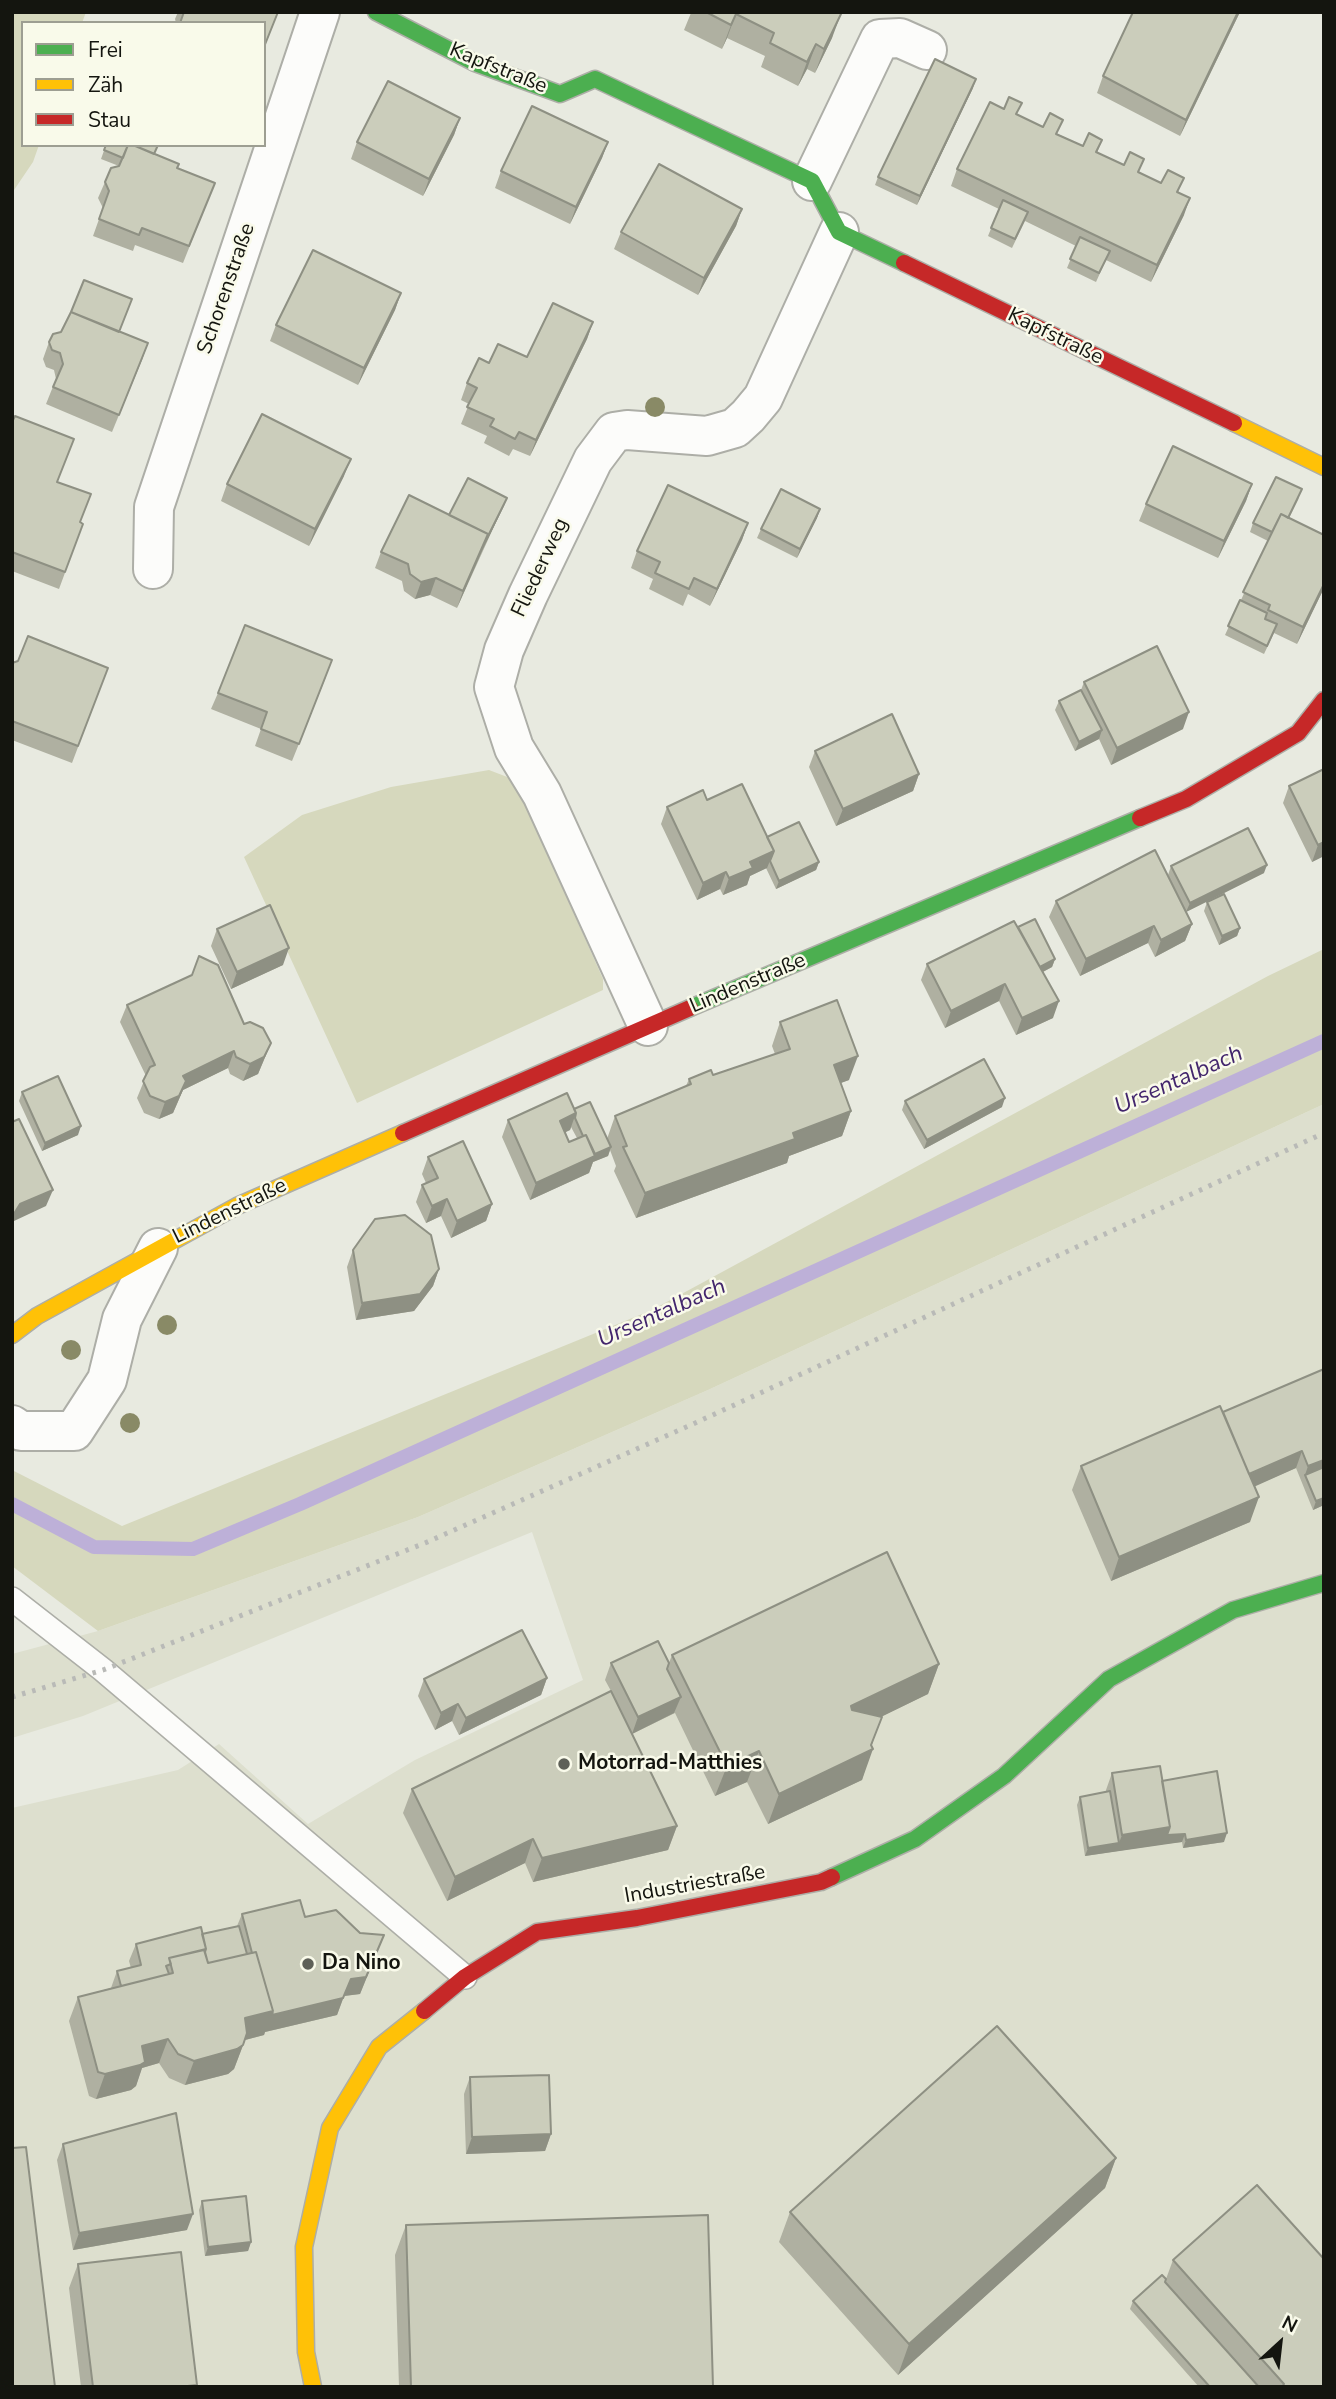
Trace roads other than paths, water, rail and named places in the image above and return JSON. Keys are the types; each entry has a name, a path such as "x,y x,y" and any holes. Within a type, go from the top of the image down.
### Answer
{"street":[{"name":"Schorenstraße","path":"153,569 154,507 320,12"},
{"name":"Kapfstraße","path":"376,12 475,63 560,94 595,79 812,181"},
{"path":"839,232 812,181 880,39 900,38 927,50"},
{"name":"Kapfstraße","path":"839,232 1324,467"},
{"name":"Fliederweg","path":"648,1026 542,794 514,748 494,687 504,650 527,595 593,460 614,432 627,430 707,436 734,428 748,416 763,398 839,232"},
{"name":"Lindenstraße","path":"12,1335 37,1316 237,1206 648,1026 1186,799 1298,733 1324,700"},
{"name":"Lindenstraße","path":"12,1425 20,1431 74,1431 107,1380 122,1319 158,1248"},
{"name":"Industriestraße","path":"313,2387 306,2352 304,2247 330,2128 379,2047 465,1977 537,1932 672,1912 821,1882 903,1845 1004,1776 1109,1679 1233,1611 1324,1583"}],"lane":[{"path":"12,1599 103,1670 465,1977"}],"waterway":[{"name":"Ursentalbach","path":"12,1504 94,1547 193,1549 300,1504 1324,1041"}],"railway":[{"path":"12,1697 103,1670 425,1543 693,1424 1324,1133"}],"place":[{"name":"Motorrad-Matthies","path":"564,1764"},
{"name":"Da Nino","path":"308,1964"}]}
